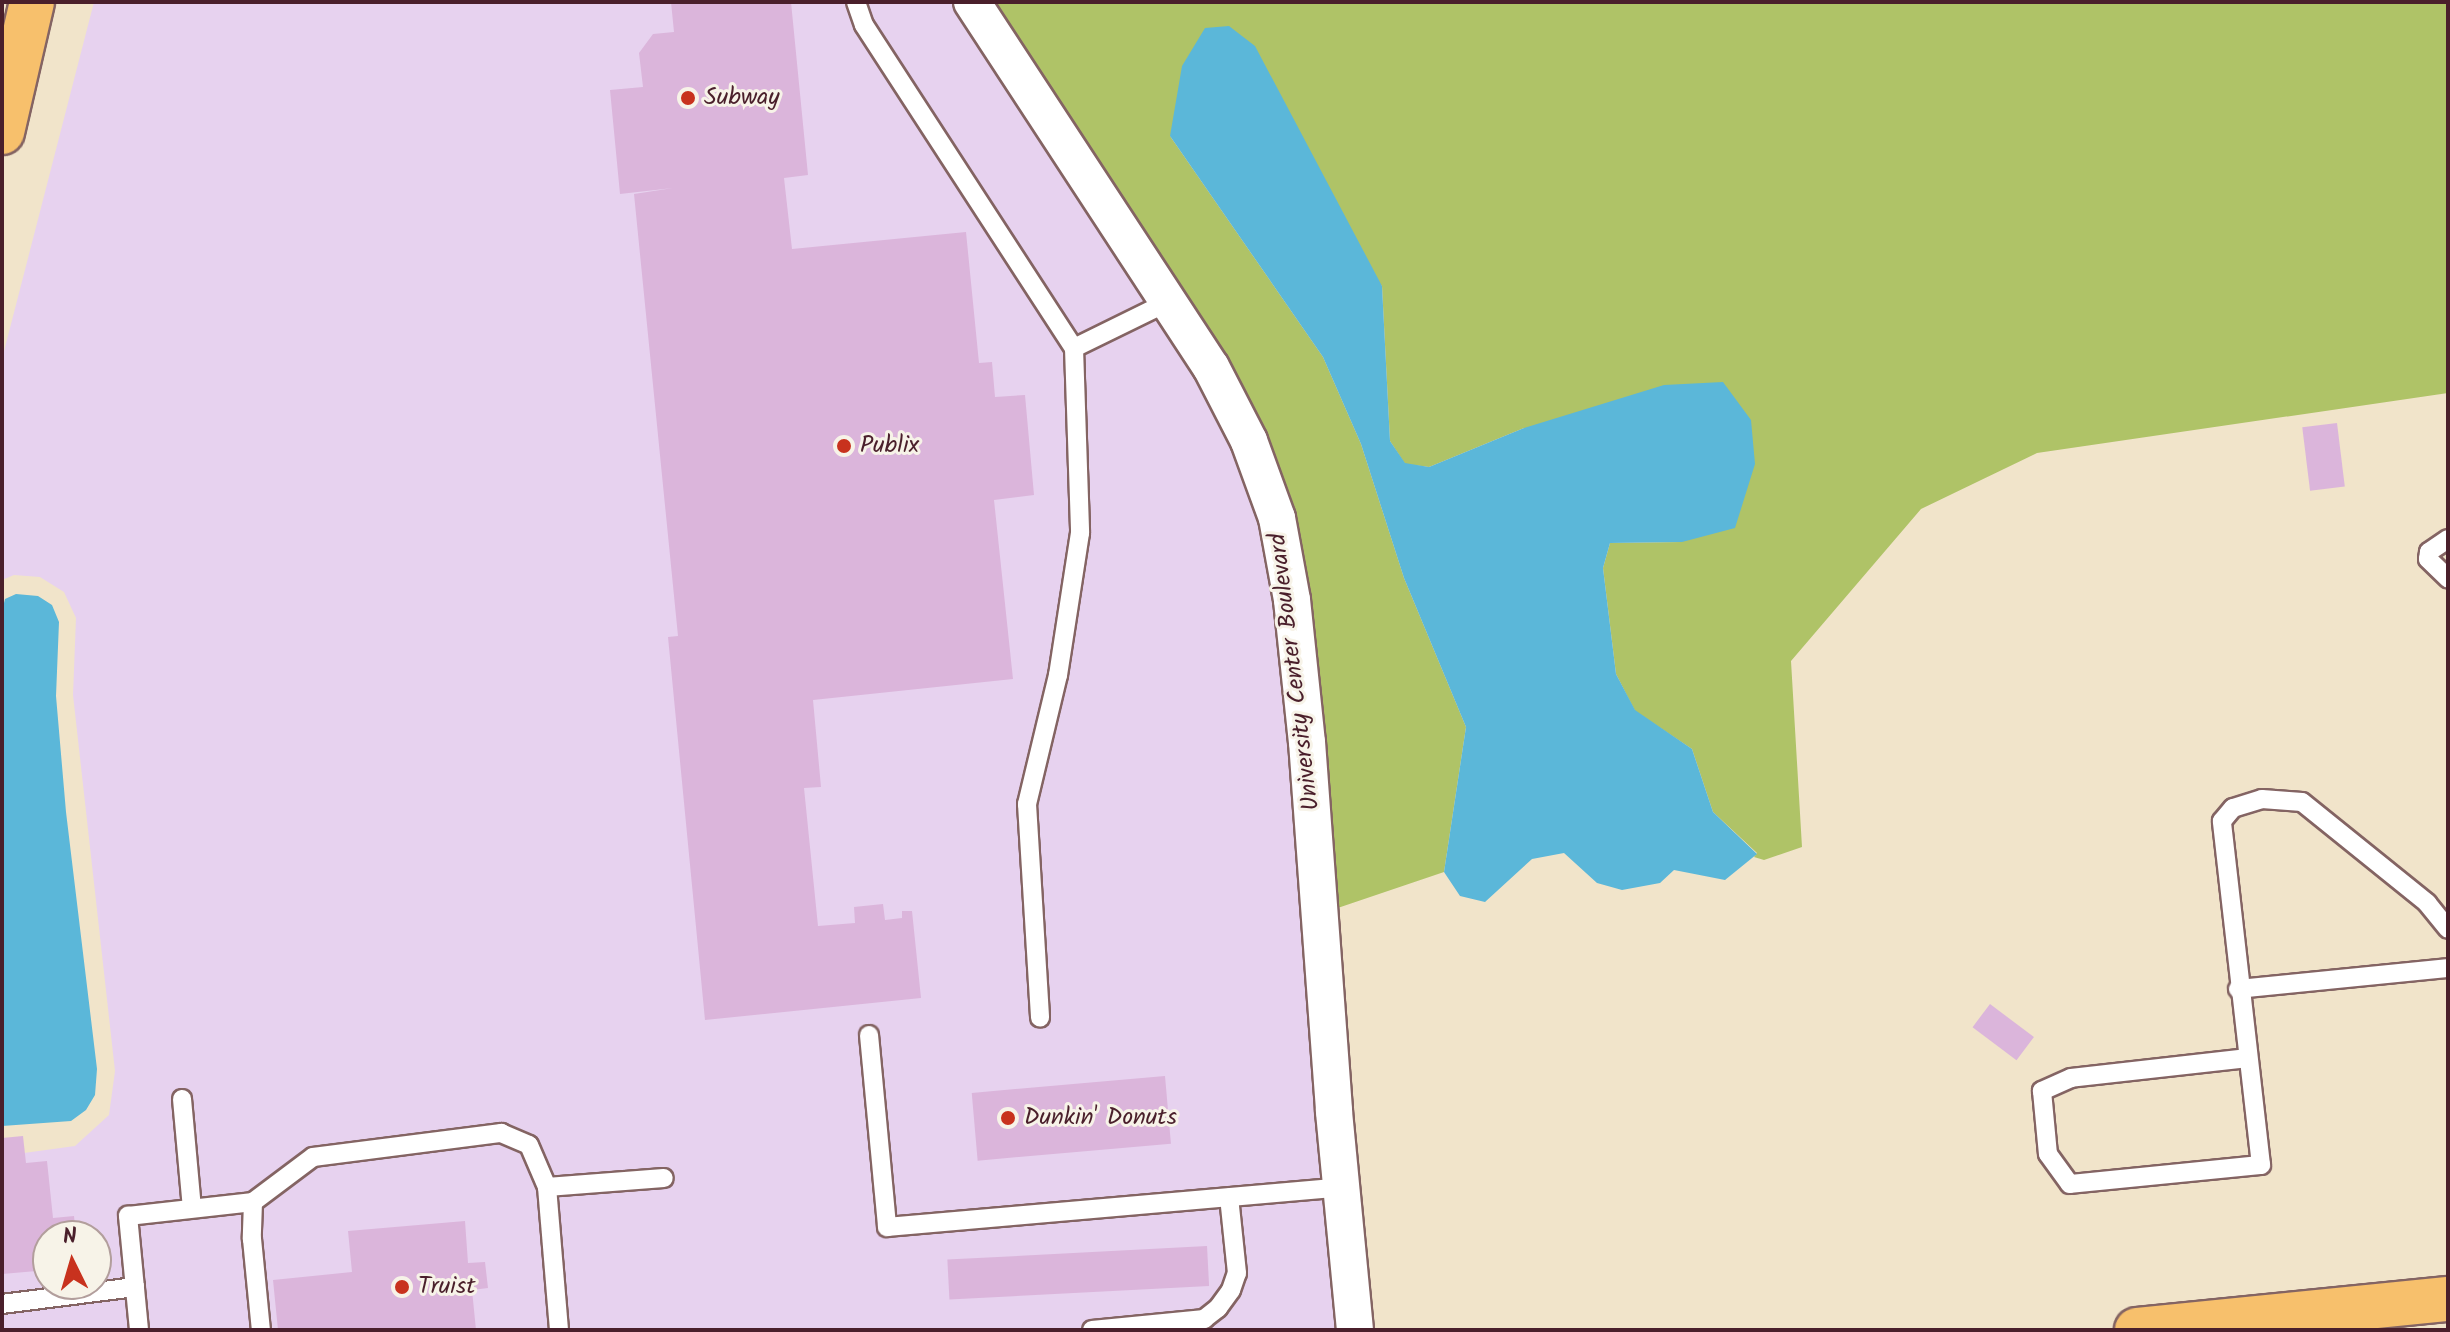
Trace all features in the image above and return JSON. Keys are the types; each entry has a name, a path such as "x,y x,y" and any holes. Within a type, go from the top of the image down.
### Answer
{"main road":[{"path":"2,132 32,2"},
{"path":"2137,1330 2448,1299"}],"street":[{"name":"University Center Boulevard","path":"972,2 1170,301 1234,409 1264,478 1277,518 1292,600 1307,742 1355,1330"}],"lane":[{"path":"856,2 864,25 1074,348 1080,533 1058,675 1027,804 1040,1018"},
{"path":"1074,348 1170,301"},
{"path":"2448,539 2429,552 2428,559 2448,578"},
{"path":"2248,1058 2071,1078 2042,1091 2048,1154 2070,1184 2261,1165 2248,1058 2238,989 2222,821 2233,808 2262,799 2302,802 2427,903 2448,929"},
{"path":"2238,989 2448,968"},
{"path":"869,1035 887,1227 1341,1187"},
{"path":"182,1099 192,1208"},
{"path":"139,1330 128,1216 253,1202 313,1157 501,1133 529,1145 547,1187 559,1330"},
{"path":"547,1187 664,1178"},
{"path":"1092,1330 1204,1319 1218,1308 1231,1290 1237,1273 1229,1197"},
{"path":"253,1202 252,1239 261,1330"},
{"path":"2,1304 135,1287"}],"shaded area":[{"path":"94,2 988,2 1047,90 1280,473 1352,1330 2,1330 2,1156 75,1146 109,1115 115,1071 73,695 76,618 64,592 40,577 14,575 2,580 2,359"}],"green space":[{"path":"988,2 2448,2 2448,393 2037,453 1921,509 1791,661 1802,847 1764,860 1754,857 1757,853 1713,812 1692,749 1635,711 1616,674 1603,568 1610,543 1682,542 1524,428 1429,467 1405,464 1390,441 1382,286 1170,136 1323,357 1361,444 1404,578 1466,727 1444,872 1317,915 1280,473 1047,90"}],"water":[{"path":"1229,26 1255,46 1382,286 1390,441 1405,463 1429,467 1524,428 1664,385 1723,382 1751,420 1755,464 1735,528 1682,542 1610,543 1603,568 1616,674 1635,710 1692,749 1713,812 1757,854 1725,880 1674,870 1660,883 1622,890 1597,883 1564,853 1532,859 1485,902 1460,896 1444,872 1466,727 1404,578 1361,444 1323,357 1170,136 1182,66 1205,28"},
{"path":"16,594 38,596 52,605 59,622 56,696 66,812 97,1069 95,1095 86,1110 71,1121 2,1126 2,611 5,599"}],"building":[{"name":"Publix","path":"671,2 791,2 808,175 784,178 792,249 966,232 979,363 992,362 995,397 1025,395 1034,495 994,500 1013,679 813,700 821,787 804,788 818,926 855,923 854,907 883,904 885,920 902,918 902,911 912,911 921,998 705,1020 668,637 678,636 634,194 673,188 620,194 610,90 643,87 639,53 653,34 674,32"},
{"path":"2337,423 2345,487 2310,491 2302,427"},
{"path":"1990,1004 2034,1037 2016,1060 1973,1027"},
{"path":"1165,1076 1171,1144 978,1161 972,1093"},
{"path":"23,1136 26,1163 47,1161 53,1218 74,1216 74,1220 32,1220 32,1271 2,1274 2,1138"},
{"path":"465,1221 468,1263 485,1262 488,1288 472,1290 476,1330 278,1330 273,1280 352,1272 348,1231"},
{"path":"1207,1246 1209,1286 949,1300 947,1260"}],"place":[{"name":"Subway","path":"688,98"},
{"name":"Publix","path":"844,446"},
{"name":"Dunkin' Donuts","path":"1008,1118"},
{"name":"Truist","path":"402,1287"}]}
